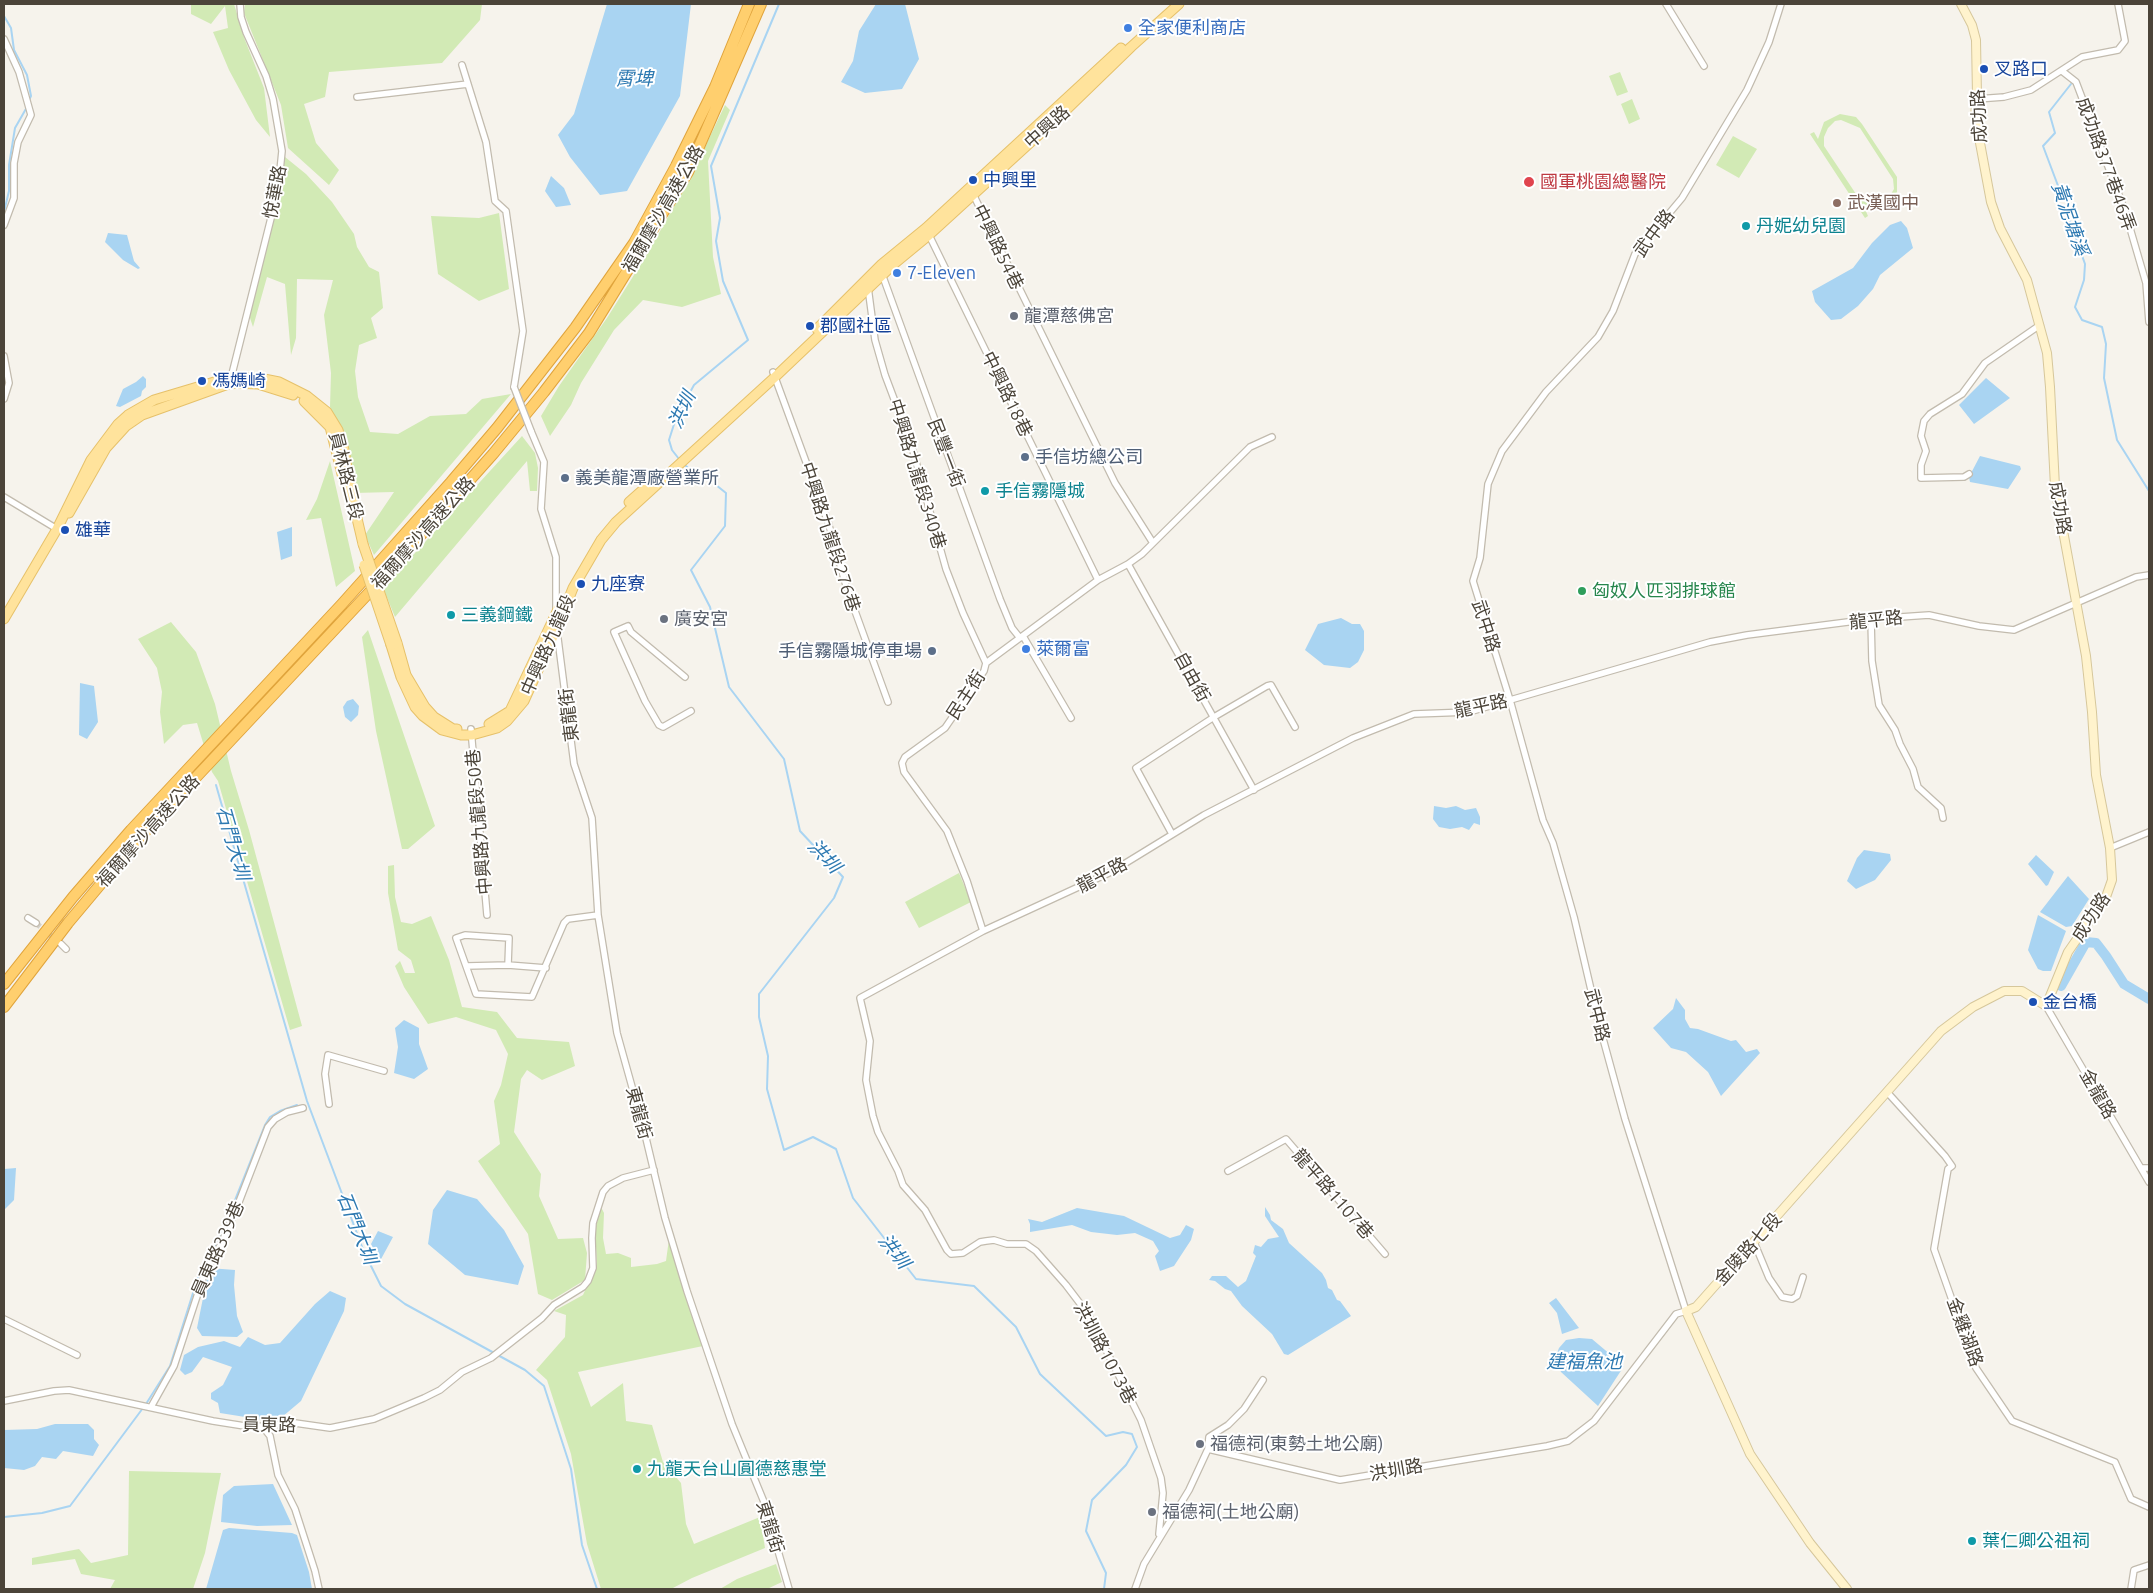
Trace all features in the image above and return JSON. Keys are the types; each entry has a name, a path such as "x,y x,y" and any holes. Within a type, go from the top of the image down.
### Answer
{"highway":[{"name":"福爾摩沙高速公路","path":"4,984 73,896 131,830 342,604 451,482 503,421 575,328 634,242 676,166 715,87 749,4"},
{"name":"福爾摩沙高速公路","path":"4,1007 74,916 141,836 378,583 453,500 544,392 589,332 688,172 761,4"}],"main road":[{"name":"中興路","path":"867,285 882,275 929,234 971,191 1128,41 1171,4"},
{"name":"中興路","path":"867,285 882,264 971,191 1179,4"},
{"path":"676,464 774,375 867,285"},
{"name":"員林路三段","path":"4,619 57,529 91,460 118,424 128,415 154,400 231,380 258,378 279,382 307,396 327,412 338,430 344,450 361,546 404,676"},
{"name":"中興路九龍段","path":"404,676 434,717 453,729 471,732 497,728 513,715 524,701 573,575 589,548 612,520 640,492 676,464"},
{"name":"中興路九龍段","path":"471,732 495,722 510,711 573,588 601,540 616,522 676,464"}],"street":[{"name":"悅華路","path":"231,380 278,190 282,151 273,98 266,76 246,32 241,17 240,4"},
{"path":"1666,4 1704,66"},
{"name":"武中路","path":"1686,1311 1625,1119 1599,1024 1574,916 1553,843 1543,820 1510,700 1473,580 1480,558 1488,484 1502,451 1509,439 1546,392 1598,337 1616,302 1635,254 1682,198 1747,90 1769,42 1782,4"},
{"name":"成功路","path":"1960,4 1972,26 1976,40 1977,99 1975,116 1991,202 2000,228 2027,280 2046,353 2050,387 2055,487 2086,656 2096,775 2113,870 2110,889 2068,952 2046,1006"},
{"path":"1977,99 2004,97 2031,90 2082,57 2118,50 2125,41 2118,4"},
{"path":"4,39 19,72 31,115 18,142 14,163 14,198 4,225"},
{"path":"357,96 468,84 462,65"},
{"name":"成功路377巷46弄","path":"2062,71 2076,82 2125,211 2146,283 2149,322"},
{"name":"東龍街","path":"468,84 486,142 495,201 506,211 523,331 514,387 544,462 541,509 556,557 556,621 574,764 592,818 598,915 617,1033 665,1218 696,1319 732,1424 764,1502 789,1589"},
{"name":"中興路54巷","path":"971,191 1115,483 1152,544"},
{"name":"中興路18巷","path":"929,234 1098,580"},
{"name":"民豐一街","path":"882,264 882,275 1012,628 1022,637 1071,718"},
{"name":"中興路九龍段340巷","path":"867,285 875,340 885,375 911,444 946,569 963,613 986,663"},
{"path":"1969,474 1964,477 1921,478 1921,465 1926,451 1921,436 1924,421 1930,414 1962,394 1985,363 2040,324"},
{"path":"4,356 9,383 4,399"},
{"name":"中興路九龍段276巷","path":"774,375 828,522 847,588 888,702"},
{"name":"民主街","path":"983,931 967,881 947,832 904,772 902,763 905,757 945,728 984,672 986,663 1098,580 1128,564 1152,544 1250,447 1272,437"},
{"path":"4,497 57,529"},
{"name":"自由街","path":"1128,564 1254,790"},
{"name":"龍平路","path":"860,998 983,931 1111,872 1172,834 1353,738 1414,714 1469,712 1710,642 1747,635 1871,619 1928,615 1978,626 2014,630 2136,578 2149,575"},
{"path":"1871,619 1872,661 1879,705 1895,730 1913,769 1918,787 1941,808 1943,818"},
{"path":"685,677 631,632 628,626 614,632 645,701 659,725 663,727 691,711"},
{"path":"1172,834 1136,768 1214,717 1271,685 1295,727"},
{"name":"中興路九龍段50巷","path":"471,732 487,915"},
{"path":"2110,848 2149,832"},
{"path":"508,965 509,938 465,935 456,938 476,994 532,997 564,923 568,919 598,915"},
{"path":"28,918 36,924"},
{"path":"61,944 66,949"},
{"path":"467,966 508,965 546,968"},
{"name":"金陵路七段","path":"1686,1311 1696,1307 1941,1031 1973,1007 1994,994 2004,991 2022,991 2046,1006"},
{"name":"洪圳路1073巷","path":"860,998 870,1041 866,1080 873,1116 878,1132 903,1185 925,1210 951,1254 963,1253 973,1246 986,1241 994,1240 1007,1244 1026,1244 1036,1251 1088,1314 1140,1420 1161,1478 1162,1493 1159,1536"},
{"name":"金龍路","path":"2046,1006 2149,1182"},
{"path":"330,1104 325,1074 328,1055 384,1071"},
{"name":"金雞湖路","path":"1886,1092 1952,1166 1948,1169 1934,1249 1976,1368 2012,1421 2115,1462 2131,1499 2149,1507"},
{"name":"員東路339巷","path":"151,1407 174,1366 205,1272 221,1244 268,1127 274,1119 287,1112 303,1108"},
{"name":"龍平路1107巷","path":"1228,1171 1286,1140 1385,1254"},
{"path":"2141,1168 2149,1168"},
{"name":"員東路","path":"4,1401 54,1391 69,1390 213,1421 262,1426 295,1423 330,1428 374,1419 440,1390 462,1372 491,1358 542,1318 547,1310 575,1294 588,1281 593,1268 593,1223 603,1192 608,1186 623,1178 654,1170"},
{"path":"1754,1242 1769,1278 1782,1297 1792,1299 1797,1296 1803,1277"},
{"path":"1686,1311 1750,1454 1810,1543 1847,1589"},
{"name":"洪圳路","path":"1208,1449 1340,1480 1568,1441 1594,1422 1676,1314 1686,1311"},
{"path":"4,1319 76,1355"},
{"path":"1135,1589 1144,1564 1159,1536 1189,1490 1208,1449 1209,1437 1228,1425 1244,1410 1263,1380"},
{"path":"262,1426 270,1436 278,1475 295,1509 319,1589"},
{"path":"2132,1589 2134,1570 2149,1565"}],"green space":[{"path":"191,4 234,4 245,40 264,88 270,137 256,120 229,70 213,32 228,28 225,6 211,24 191,14"},
{"path":"245,4 482,4 480,20 442,63 329,72 325,97 304,104 316,143 339,170 329,185 288,148 281,105 244,13"},
{"path":"1620,72 1628,92 1617,96 1609,76"},
{"path":"1632,99 1640,119 1629,124 1621,104"},
{"path":"725,105 730,110 708,161 713,257 721,294 682,307 643,300 614,330 581,383 571,405 550,436 541,416 559,386 607,318 649,251 694,170"},
{"path":"1840,114 1856,117 1862,124 1897,177 1897,192 1889,204 1873,210 1865,209 1868,216 1865,218 1810,134 1814,132 1818,139 1824,122","holes":["1841,120 1860,128 1893,179 1894,189 1886,202 1875,205 1860,200 1824,146 1824,137 1828,128 1835,121"]},
{"path":"1733,136 1757,149 1739,178 1716,165"},
{"path":"285,157 306,174 332,202 354,234 357,247 369,267 379,272 383,308 371,318 377,338 359,345 355,371 358,397 370,432 398,434 430,416 466,414 482,399 511,394 374,555 365,535 394,492 353,493 337,421 330,407 331,373 324,315 333,280 297,279 296,338 291,355 285,284 267,277 253,327 249,315"},
{"path":"499,213 509,289 479,301 438,274 431,216 479,218"},
{"path":"522,436 535,453 538,468 537,491 530,491 527,461 395,617 383,588"},
{"path":"330,461 355,571 336,587 321,518 306,520 317,499"},
{"path":"171,622 196,652 215,704 231,771 249,830 302,1026 290,1030 218,781 212,772 197,723 183,725 164,744 160,712 162,692 157,668 138,639"},
{"path":"368,630 435,826 408,849 402,849 376,731 362,637"},
{"path":"394,865 395,897 401,922 412,924 431,916 449,960 462,1007 497,1012 517,1038 569,1042 575,1066 542,1080 527,1070 521,1079 514,1132 541,1174 539,1196 558,1239 583,1238 587,1253 585,1280 552,1300 538,1294 528,1234 478,1161 500,1144 494,1101 501,1085 508,1054 496,1030 456,1017 428,1024 404,987 395,966 400,961 405,973 415,973 411,960 398,950 388,893 388,866"},
{"path":"959,873 971,902 919,928 905,902"},
{"path":"601,1207 604,1213 603,1238 606,1254 618,1253 631,1258 631,1267 666,1261 669,1239 703,1346 578,1372 591,1407 623,1383 626,1421 652,1425 663,1462 681,1483 686,1524 694,1544 760,1517 765,1548 692,1578 671,1589 601,1589 587,1544 571,1454 547,1380 536,1370 565,1337 566,1315 554,1311 583,1295 597,1264 595,1230"},
{"path":"129,1471 221,1473 205,1553 193,1589 110,1589 115,1580 81,1574 75,1559 32,1565 32,1558 79,1549 91,1563 128,1555"},
{"path":"776,1564 782,1582 767,1589 720,1589 737,1579"}],"water":[{"name":"霄埤","path":"607,4 691,4 680,96 627,191 600,195 570,157 558,135 574,114"},
{"path":"876,4 905,4 919,59 902,89 865,93 841,82 853,61 859,31"},
{"path":"551,176 564,188 571,205 556,207 545,191"},
{"path":"1901,221 1907,228 1913,248 1880,275 1873,289 1858,306 1841,319 1831,320 1815,302 1812,291 1853,268 1872,243 1890,225"},
{"path":"108,233 127,235 134,261 140,268 138,269 123,260 105,242"},
{"path":"143,376 146,379 146,387 142,391 141,396 120,407 116,406 123,389"},
{"path":"1986,378 2010,398 1974,424 1959,405"},
{"path":"1980,456 2020,466 2021,469 2008,489 1970,482 1969,477"},
{"path":"292,527 292,556 281,560 277,532"},
{"path":"1341,618 1352,624 1360,624 1364,631 1364,650 1358,662 1350,668 1324,665 1305,650 1318,624"},
{"path":"80,683 94,686 98,722 87,739 79,735"},
{"path":"353,699 359,706 358,715 351,722 345,717 343,707 347,701"},
{"path":"1434,806 1446,808 1456,806 1465,810 1476,808 1480,817 1480,825 1474,823 1469,830 1462,827 1450,829 1439,827 1433,819"},
{"path":"1864,850 1890,854 1891,860 1875,880 1856,889 1847,881 1857,858"},
{"path":"2036,855 2054,872 2046,886 2028,864"},
{"path":"2068,876 2089,899 2072,926 2066,927 2040,912"},
{"path":"2038,915 2066,931 2051,971 2038,969 2028,950"},
{"path":"1676,998 1685,1010 1685,1019 1690,1028 1731,1041 1736,1040 1746,1052 1757,1049 1760,1053 1721,1096 1708,1072 1686,1052 1671,1048 1653,1028 1673,1009"},
{"path":"404,1020 419,1028 419,1044 428,1069 414,1079 394,1073 398,1047 395,1028"},
{"path":"16,1168 14,1200 4,1210 4,1169"},
{"path":"447,1190 477,1199 504,1230 524,1266 518,1285 465,1275 428,1244 433,1210"},
{"path":"1265,1207 1271,1220 1283,1229 1289,1243 1322,1273 1328,1288 1332,1290 1337,1300 1340,1301 1351,1316 1288,1355 1284,1354 1272,1334 1242,1306 1231,1291 1215,1281 1209,1280 1212,1276 1226,1276 1238,1287 1246,1281 1256,1256 1253,1253 1255,1245 1261,1247 1268,1239 1279,1237 1265,1216"},
{"path":"1077,1208 1124,1216 1170,1238 1180,1235 1186,1225 1194,1229 1191,1240 1174,1266 1160,1271 1155,1256 1159,1251 1153,1241 1135,1233 1117,1235 1091,1232 1072,1225 1030,1232 1028,1219 1042,1222"},
{"path":"378,1231 393,1237 380,1261 371,1244"},
{"path":"209,1268 235,1270 234,1285 237,1316 243,1332 237,1337 202,1336 197,1328"},
{"path":"330,1291 346,1298 344,1311 301,1401 282,1417 264,1420 220,1413 218,1403 211,1399 211,1393 223,1385 232,1367 203,1357 192,1372 185,1375 180,1370 184,1355 198,1347 224,1341 240,1347 248,1337 265,1345 280,1343 315,1304"},
{"path":"1556,1298 1579,1328 1562,1334 1557,1313 1549,1303"},
{"name":"建福魚池","path":"1592,1339 1624,1366 1598,1406 1561,1372 1555,1358 1559,1348 1566,1340"},
{"path":"55,1424 88,1424 94,1430 94,1439 99,1445 93,1456 63,1451 56,1459 42,1457 35,1466 24,1470 4,1468 4,1430 37,1429"},
{"path":"273,1484 292,1525 257,1526 221,1522 223,1495 234,1486"},
{"path":"229,1528 297,1535 309,1572 312,1589 206,1589 223,1530"}],"waterway":[{"name":"洪圳","path":"679,459 672,450 669,440 676,418 694,385 748,340 723,281 716,241 720,218 711,166 779,4"},
{"path":"4,16 11,28 14,50 27,75 31,96 29,100"},
{"name":"黃泥塘溪","path":"2071,84 2049,112 2055,133 2043,146 2060,191 2067,203 2067,213 2085,264 2084,280 2075,307 2082,320 2102,327 2106,344 2104,378 2117,440 2149,491"},
{"path":"4,212 9,191 9,165 15,128 27,107"},
{"name":"洪圳","path":"684,464 693,473 711,481 726,493 725,526 691,570 710,607 729,687 784,759 800,831 843,877 834,898 759,994 759,1017 768,1056 767,1089 784,1150 813,1137 836,1149 853,1198 916,1279 974,1286 1016,1327 1040,1374 1106,1436 1123,1432 1132,1434 1137,1447 1126,1465 1092,1500 1086,1531 1106,1573 1104,1589"},
{"name":"石門大圳","path":"216,785 307,1101 364,1252 381,1286 405,1304 525,1370 544,1386 571,1469 582,1545 597,1589"},
{"path":"2061,986 2086,942 2096,943 2124,984 2149,999"},
{"path":"146,1404 170,1366 199,1274 219,1240 265,1125 270,1117 297,1105"},
{"path":"4,1517 42,1513 70,1506 143,1408"}],"tunnel":[{"path":"36,923 57,941"}],"place":[{"name":"全家便利商店","path":"1128,28"},
{"name":"叉路口","path":"1984,69"},
{"name":"中興里","path":"973,180"},
{"name":"國軍桃園總醫院","path":"1529,182"},
{"name":"武漢國中","path":"1837,203"},
{"name":"丹妮幼兒園","path":"1746,226"},
{"name":"7-Eleven","path":"897,273"},
{"name":"龍潭慈佛宮","path":"1014,316"},
{"name":"郡國社區","path":"810,326"},
{"name":"馮媽崎","path":"202,381"},
{"name":"手信坊總公司","path":"1025,457"},
{"name":"義美龍潭廠營業所","path":"565,478"},
{"name":"手信霧隱城","path":"985,491"},
{"name":"雄華","path":"65,530"},
{"name":"九座寮","path":"581,584"},
{"name":"匈奴人匹羽排球館","path":"1582,591"},
{"name":"三義鋼鐵","path":"451,615"},
{"name":"廣安宮","path":"664,619"},
{"name":"萊爾富","path":"1026,649"},
{"name":"手信霧隱城停車場","path":"932,651"},
{"name":"金台橋","path":"2033,1002"},
{"name":"福德祠(東勢土地公廟)","path":"1200,1444"},
{"name":"九龍天台山圓德慈惠堂","path":"637,1469"},
{"name":"福德祠(土地公廟)","path":"1152,1512"},
{"name":"葉仁卿公祖祠","path":"1972,1541"}]}
